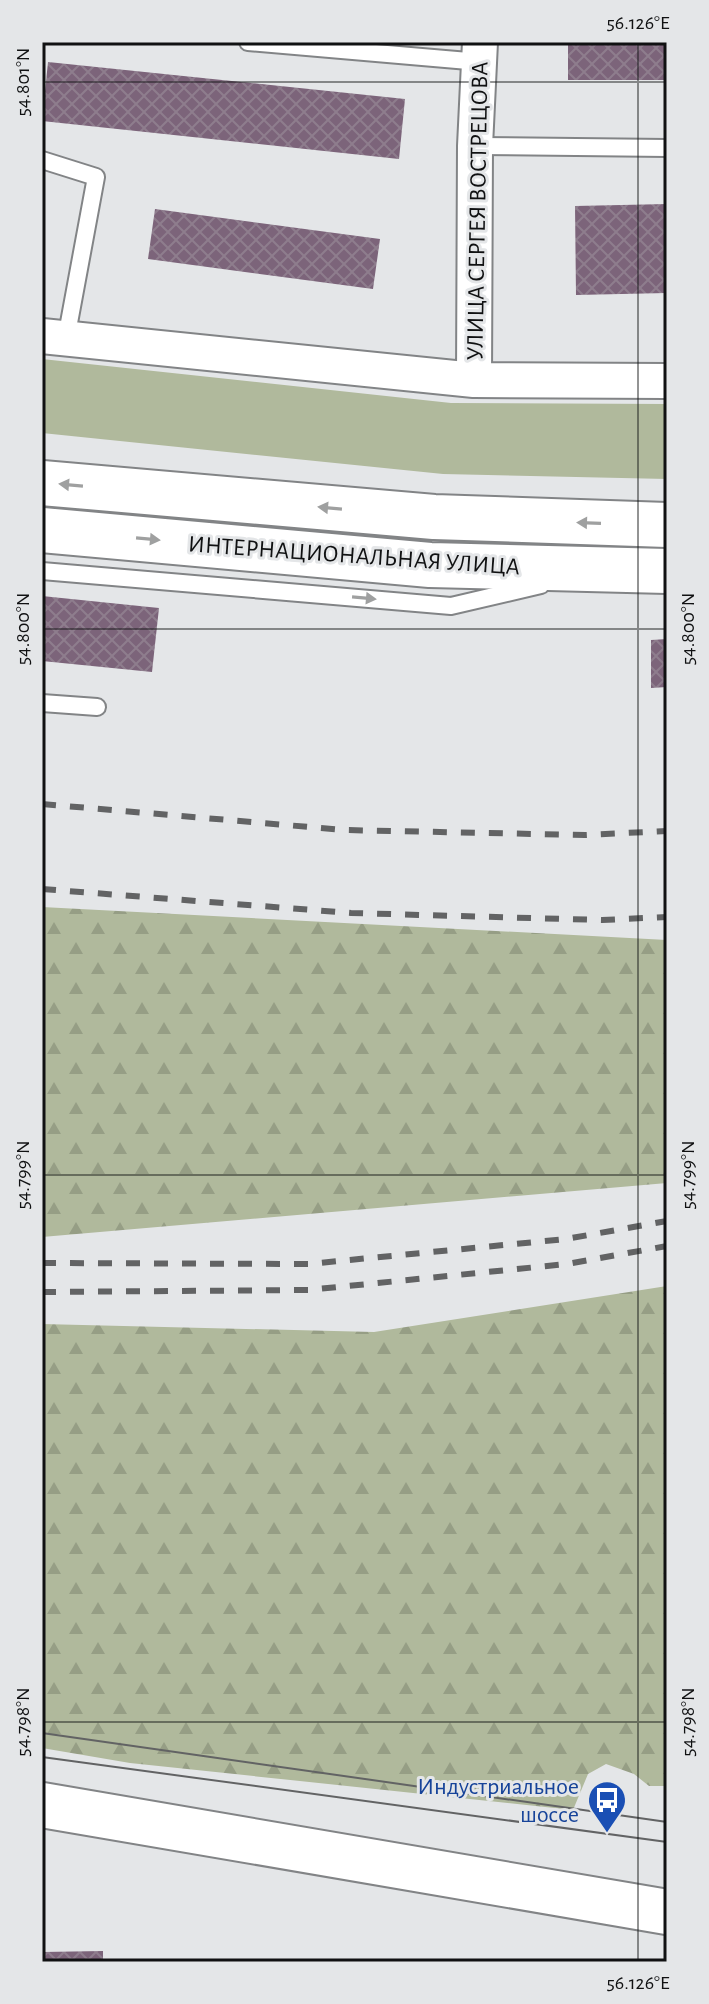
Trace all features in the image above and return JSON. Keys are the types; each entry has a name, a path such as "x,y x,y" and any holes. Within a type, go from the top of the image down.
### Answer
{"main road":[{"name":"ИНТЕРНАЦИОНАЛЬНАЯ УЛИЦА","path":"42,483 607,570 667,571"},
{"name":"ИНТЕРНАЦИОНАЛЬНАЯ УЛИЦА","path":"42,530 432,541 667,525"},
{"path":"42,1805 667,1912"}],"street":[{"name":"УЛИЦА СЕРГЕЯ ВОСТРЕЦОВА","path":"474,380 475,146 480,52"},
{"path":"54,338 474,380 667,381"}],"lane":[{"path":"248,42 480,52"},
{"path":"475,146 667,148"},
{"path":"42,160 96,177 54,338"},
{"path":"42,571 451,606 607,570"},
{"path":"42,703 97,707"}],"green space":[{"path":"42,359 451,403 667,404 667,479 443,474 42,433"},
{"path":"42,907 667,940 667,1183 42,1237"},
{"path":"667,1286 667,1786 649,1786 634,1774 606,1764 588,1774 573,1810 130,1763 42,1748 42,1324 374,1332"}],"building":[{"path":"568,42 667,42 667,80 568,80"},
{"path":"48,62 405,99 399,159 42,121"},
{"path":"667,204 667,293 576,295 575,206"},
{"path":"155,209 380,239 373,289 148,259"},
{"path":"42,596 159,608 152,672 42,661"},
{"path":"667,639 667,687 651,688 651,640"},
{"path":"103,1951 103,1962 42,1962 42,1952"}],"tram line":[{"path":"42,1733 667,1822"},
{"path":"42,1757 667,1842"}],"railway":[{"path":"42,804 344,830 585,835 667,831"},
{"path":"42,889 351,913 602,920 667,917"},
{"path":"42,1263 308,1264 566,1239 667,1221"},
{"path":"42,1292 308,1290 567,1264 667,1246"}],"place":[{"name":"Индустриальное шоссе","path":"607,1834"}]}
